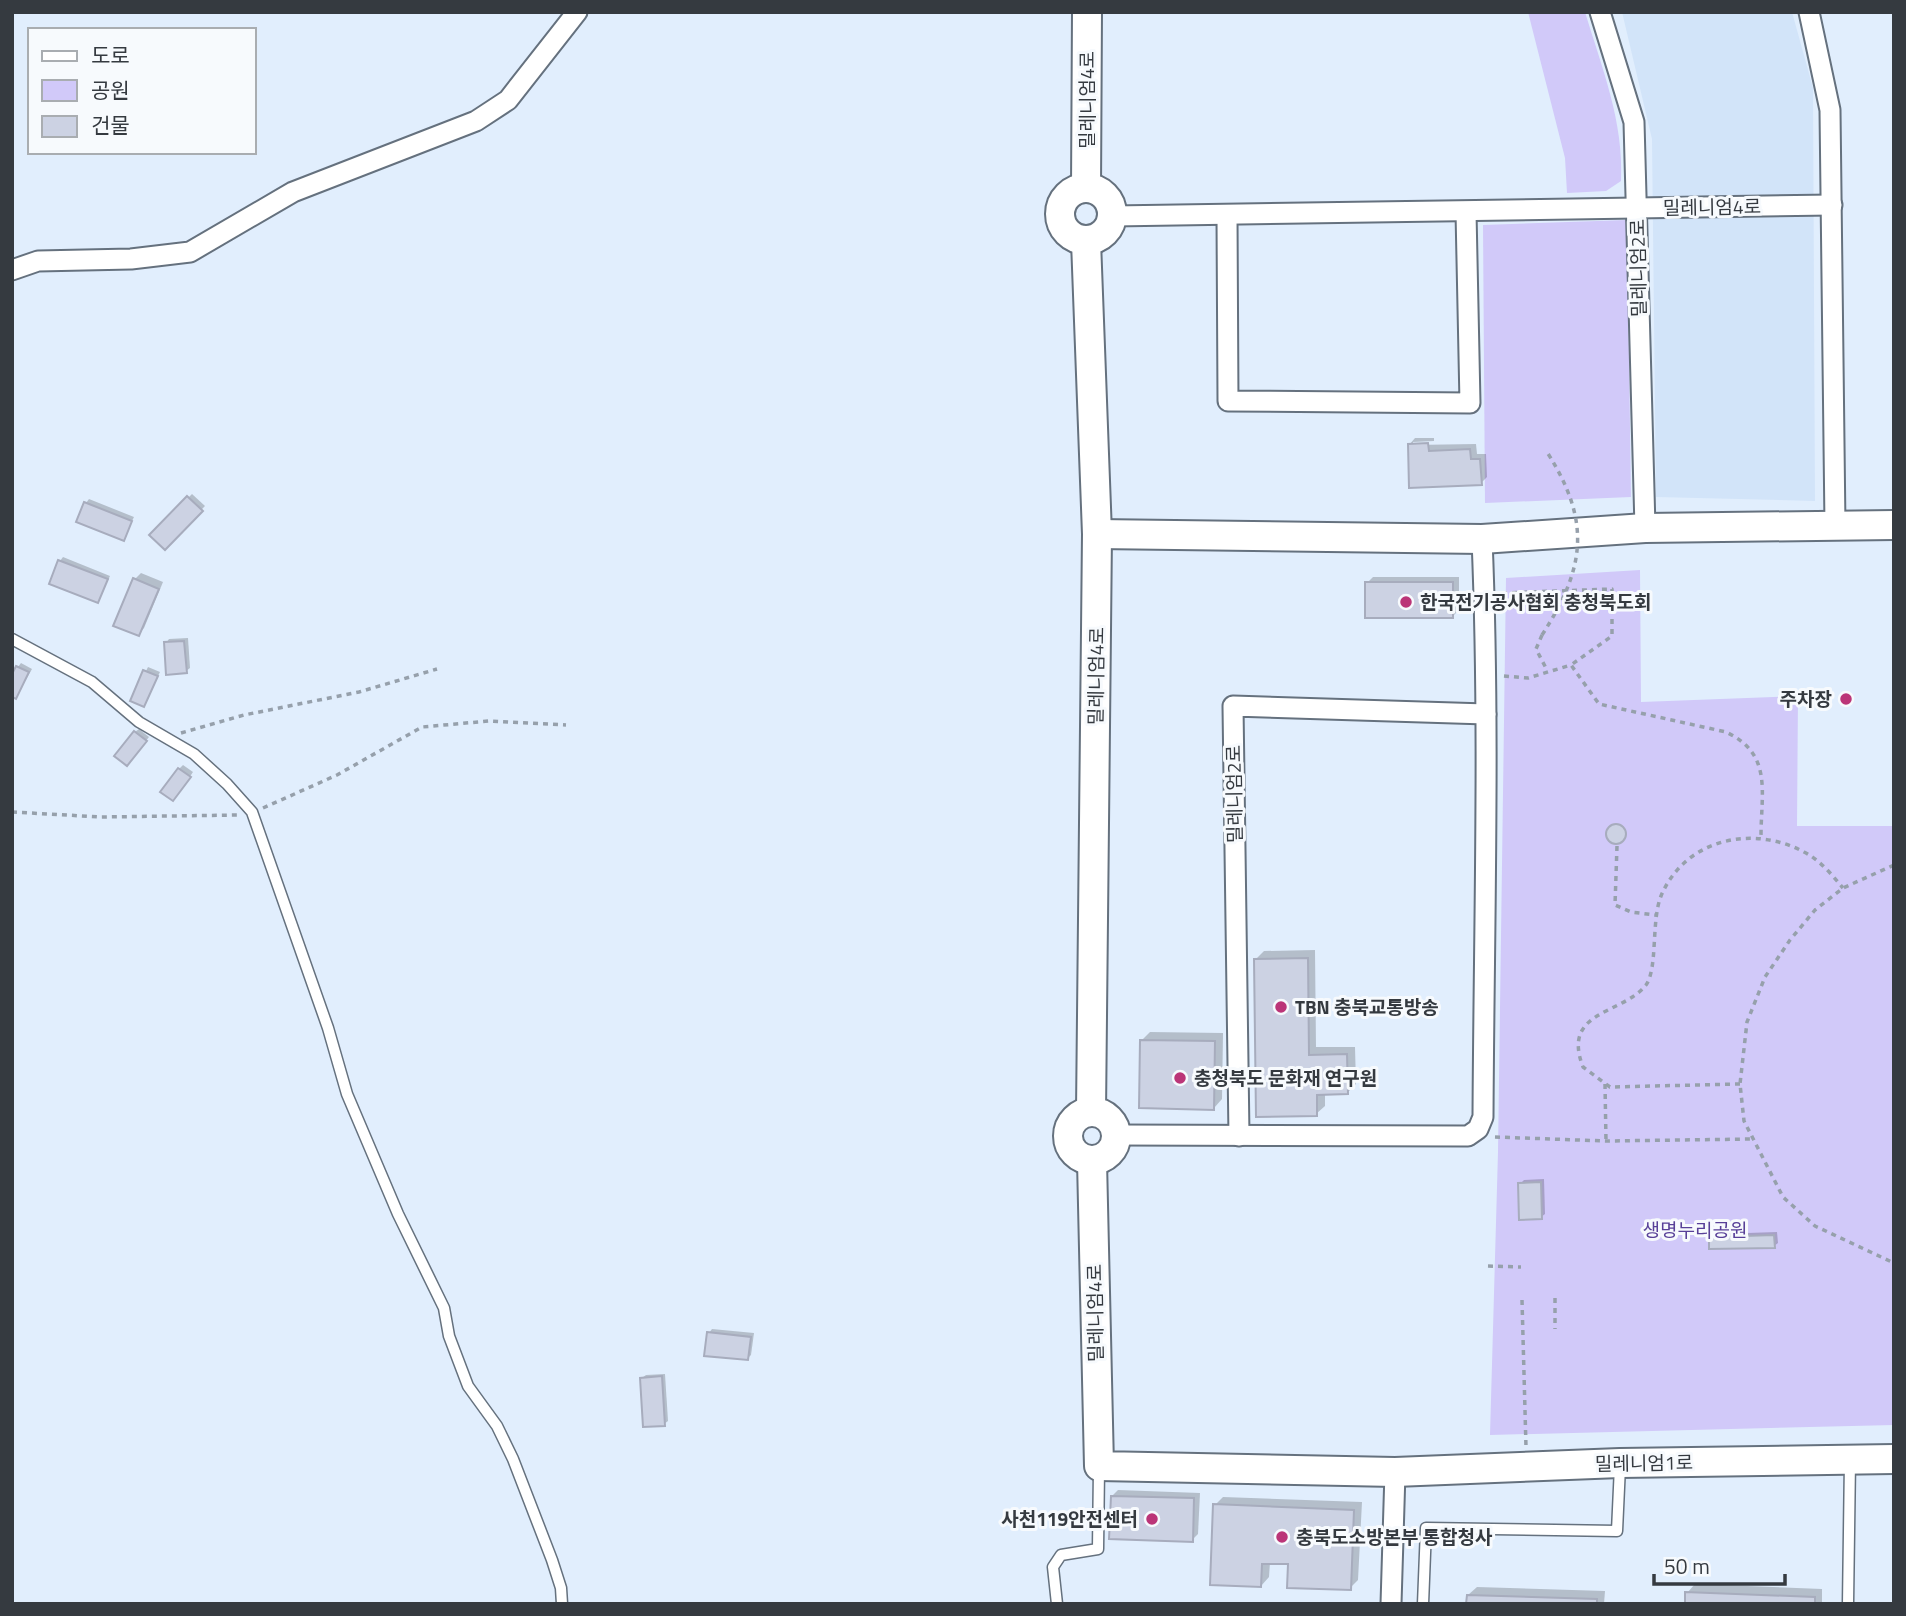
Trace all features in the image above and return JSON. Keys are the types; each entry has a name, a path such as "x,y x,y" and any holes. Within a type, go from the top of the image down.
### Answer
{"street":[{"path":"12,270 38,261 141,258 190,252 293,192 476,121 508,100 578,12"},
{"name":"밀레니엄4로","path":"1086,188 1087,12"},
{"name":"밀레니엄2로","path":"1600,12 1634,122 1645,528"},
{"path":"1809,12 1830,110 1835,526"},
{"path":"1086,188 1105,195 1113,216 1105,234 1086,241 1072,237 1065,231 1060,214 1066,198 1073,192 1086,188"},
{"name":"밀레니엄4로","path":"1113,216 1832,205"},
{"path":"1227,216 1227,401 1471,403 1466,212"},
{"name":"밀레니엄4로","path":"1086,241 1097,534 1091,1112"},
{"path":"1097,534 1482,539 1645,528 1894,526"},
{"path":"1117,1135 1468,1136 1478,1129 1483,1117 1486,714 1482,539"},
{"name":"밀레니엄2로","path":"1239,1136 1233,706 1486,714"},
{"path":"1091,1112 1110,1120 1117,1135 1113,1150 1100,1160 1092,1161 1077,1156 1068,1142 1074,1119 1091,1112"},
{"name":"밀레니엄4로","path":"1092,1161 1099,1466"},
{"name":"밀레니엄1로","path":"1099,1466 1395,1472 1620,1463 1894,1459"},
{"path":"1391,1604 1395,1472"}],"lane":[{"path":"12,639 92,682 114,699 123,711 207,765 252,812 328,1028 347,1094 408,1236 444,1308 449,1336 463,1375 497,1426 513,1459 552,1560 561,1588 562,1604"},
{"path":"1848,1604 1850,1460"},
{"path":"1423,1604 1426,1528 1617,1531 1620,1463"},
{"path":"1057,1604 1053,1567 1060,1555 1098,1549 1099,1466"}],"path":[{"path":"1547,452 1565,481 1577,514 1577,546 1572,580 1561,606 1536,649 1547,670"},
{"path":"1484,594 1612,589 1612,636 1571,665 1547,670 1528,678 1485,675"},
{"path":"1571,665 1599,704 1726,732 1742,740 1756,755 1762,768 1760,836"},
{"path":"164,738 210,723 359,692 437,669"},
{"path":"12,812 101,817 211,816 252,812 337,775 422,727 489,721 566,725"},
{"path":"1740,1084 1610,1087 1583,1067 1579,1057 1584,1027 1605,1009 1627,999 1647,984 1653,960 1655,915 1673,873 1698,852 1725,840 1760,836 1807,853 1843,888"},
{"path":"1617,846 1615,905 1632,912 1655,915"},
{"path":"1894,866 1843,888 1815,909 1765,977 1747,1022 1740,1084 1744,1121 1783,1197 1815,1226 1894,1263"},
{"path":"1605,1084 1606,1141"},
{"path":"1468,1136 1606,1141 1752,1139"},
{"path":"1488,1266 1521,1266"},
{"path":"1555,1298 1555,1329"},
{"path":"1522,1300 1527,1467"}],"shaded area":[{"path":"1622,12 1792,12 1813,88 1815,501 1656,497 1652,139"}],"green space":[{"path":"1528,12 1585,12 1610,95 1619,138 1621,181 1606,191 1567,193 1565,158"},
{"path":"1627,220 1631,497 1485,503 1483,225"},
{"name":"생명누리공원","path":"1640,570 1641,702 1798,696 1797,826 1894,826 1894,1425 1490,1435 1498,1152 1506,578"}],"building":[{"path":"1428,443 1429,451 1470,449 1471,459 1480,459 1482,485 1409,488 1408,444"},
{"path":"187,496 203,511 165,550 149,535"},
{"path":"84,502 132,521 124,541 76,522"},
{"path":"58,560 108,579 98,603 49,584"},
{"path":"133,578 159,589 139,636 113,626"},
{"path":"1365,582 1453,582 1453,618 1365,618"},
{"path":"184,641 187,673 166,675 164,642"},
{"path":"16,666 29,672 16,699 12,697 12,674"},
{"path":"143,670 158,676 144,707 130,701"},
{"path":"134,731 147,741 127,766 114,756"},
{"path":"178,768 191,777 173,801 160,792"},
{"path":"1616,824 1623,827 1626,834 1623,841 1616,844 1609,841 1606,834 1609,827"},
{"name":"TBN 충북교통방송","path":"1308,958 1309,1055 1347,1054 1348,1094 1317,1095 1317,1116 1256,1117 1254,959"},
{"path":"1140,1040 1215,1041 1214,1110 1139,1108"},
{"path":"1541,1182 1542,1219 1519,1220 1518,1183"},
{"path":"1729,1232 1744,1232 1744,1236 1774,1235 1775,1248 1709,1249 1709,1236 1730,1236"},
{"path":"707,1332 751,1337 748,1360 704,1356"},
{"path":"662,1376 665,1426 643,1427 640,1378"},
{"name":"사천119안전센터","path":"1111,1496 1194,1498 1193,1542 1109,1539"},
{"name":"충북도소방본부 통합청사","path":"1213,1504 1354,1510 1351,1590 1287,1588 1288,1564 1262,1564 1261,1587 1210,1585"},
{"path":"1685,1592 1815,1597 1815,1604 1685,1604"},
{"path":"1467,1595 1597,1599 1597,1604 1466,1604"}],"place":[{"name":"한국전기공사협회 충청북도회","path":"1406,602"},
{"name":"주차장","path":"1846,699"},
{"name":"TBN 충북교통방송","path":"1281,1007"},
{"name":"충청북도 문화재 연구원","path":"1180,1078"},
{"name":"사천119안전센터","path":"1152,1519"},
{"name":"충북도소방본부 통합청사","path":"1282,1537"}]}
